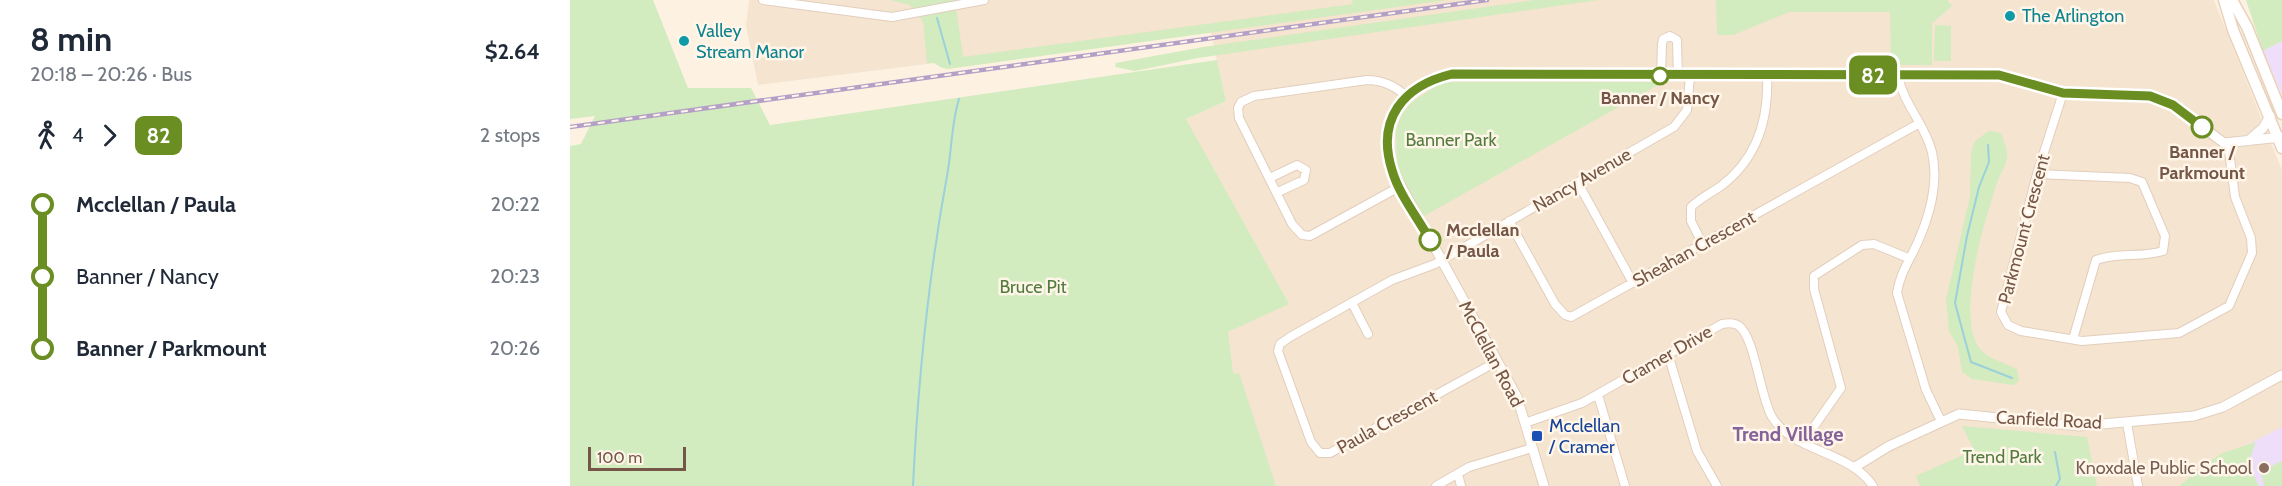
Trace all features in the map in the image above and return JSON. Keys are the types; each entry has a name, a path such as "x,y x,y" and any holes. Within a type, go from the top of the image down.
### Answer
{"main road":[{"path":"2224,0 2233,30 2280,141"},
{"path":"2232,0 2247,27 2282,114"}],"street":[{"path":"763,0 892,17 984,0"},
{"path":"1661,76 1663,39 1670,36 1677,40 1678,76"},
{"path":"1399,187 1310,236 1302,235 1295,231 1278,192 1239,118 1238,108 1243,100 1254,96 1367,80 1376,80 1397,88 1406,96 1431,79 1463,73 1661,76 1999,75 2063,93 2156,98 2173,105 2222,142 2280,141"},
{"path":"1703,245 1691,221 1691,207 1731,178 1751,155 1763,127 1768,97 1767,75"},
{"path":"1898,75 1900,88 1932,152 1933,194 1915,248 1899,277 1897,293 1926,390 1941,421"},
{"name":"Nancy Avenue","path":"1441,260 1674,127 1687,111 1690,76"},
{"name":"Parkmount Crescent","path":"2063,93 2037,174 2001,312 2008,325 2021,331 2082,341 2179,333 2229,306 2252,254 2251,238 2235,197 2228,143"},
{"name":"McClellan Road","path":"1406,96 1392,118 1387,136 1392,170 1399,187 1517,397 1544,486"},
{"path":"2246,143 2263,128 2270,116"},
{"name":"Sheahan Crescent","path":"1509,221 1555,304 1564,315 1571,316 1581,313 1918,124"},
{"path":"1270,178 1297,165 1306,170 1304,180 1278,192"},
{"path":"2037,174 2130,178 2142,182 2165,236 2163,251 2150,255 2110,255 2096,260 2073,339"},
{"path":"1578,183 1633,283"},
{"path":"1804,441 1841,388 1814,289 1814,276 1862,245 1874,244 1908,258"},
{"name":"Paula Crescent","path":"1441,260 1392,280 1280,344 1278,351 1311,442 1320,453 1330,453 1496,362"},
{"path":"1352,303 1368,334"},
{"name":"Cramer Drive","path":"1525,423 1557,414 1598,395 1722,324 1739,326 1748,339 1772,418 1784,431 1855,467 1873,486"},
{"path":"1668,354 1696,451 1717,486"},
{"name":"Canfield Road","path":"1855,467 1889,446 1959,414 2079,426 2194,416 2223,407 2282,375"},
{"path":"1598,395 1625,486"},
{"path":"2127,423 2138,486"},
{"path":"1436,486 1469,467 1532,448"},
{"path":"1458,474 1461,486"}],"shaded area":[{"path":"749,0 2214,0 2282,170 2282,486 1276,486 1233,371 1228,332 1288,303 1186,119 1226,101 1210,29 758,85 746,26"},
{"path":"2282,41 2282,95 2263,51"},
{"name":"Knoxdale Public School","path":"2282,427 2282,486 2254,486 2239,449"}],"green space":[{"name":"Bruce Pit","path":"570,0 653,0 688,88 751,88 770,125 1217,60 1226,101 1186,119 1289,304 1228,332 1233,371 1234,374 1239,373 1276,486 570,486 570,146 581,144 595,116 570,119"},
{"path":"890,0 955,0 963,57 1353,4 1352,0 1447,0 948,69 934,63 927,63 923,22 910,5"},
{"path":"1534,0 1598,0 1198,58 1135,71 1115,67 1116,63 1203,47"},
{"path":"1716,0 1947,0 1952,6 1932,23 1932,65 1891,65 1890,12 1789,12 1733,35 1717,35"},
{"path":"2246,0 2282,0 2282,41 2263,51"},
{"path":"1935,25 1951,26 1951,61 1934,61"},
{"name":"Banner Park","path":"1442,82 1663,82 1424,216 1397,170 1396,131 1401,115 1412,102"},
{"path":"1989,131 2001,133 2007,158 1995,189 1978,249 1973,274 1971,321 1975,340 1984,353 2017,369 2019,381 2014,385 1972,379 1962,372 1958,347 1949,331 1946,300 1970,196 1971,152 1975,141"},
{"name":"Trend Park","path":"1962,426 2087,437 2097,486 1920,486 1916,476 1974,450"},
{"path":"2256,442 2248,463 2259,486 2179,486 2220,454"},
{"path":"2282,461 2282,486 2264,486 2261,471"}],"waterway":[{"path":"937,18 950,64"},
{"path":"913,486 929,292 949,166 954,118 959,99"},
{"path":"1988,145 1989,162 1979,187 1967,236 1955,303 1971,362 2012,378"},
{"path":"2055,452 2060,479 2056,486"}],"railway":[{"path":"570,127 1487,0"}],"bus line":[{"name":"82","path":"1430,240 1399,187 1392,170 1387,136 1392,118 1401,101 1414,88 1431,79 1452,74 1999,75 2063,93 2150,96 2173,105 2202,127"}],"place":[{"name":"The Arlington","path":"2010,16"},
{"name":"Valley Stream Manor","path":"684,41"},
{"name":"Banner / Nancy","path":"1660,76"},
{"name":"Banner / Parkmount","path":"2202,127"},
{"name":"Mcclellan / Paula","path":"1430,240"},
{"name":"Mcclellan / Cramer","path":"1537,436"},
{"name":"Knoxdale Public School","path":"2264,468"}],"district":[{"name":"Trend Village","path":"1788,434"}]}
